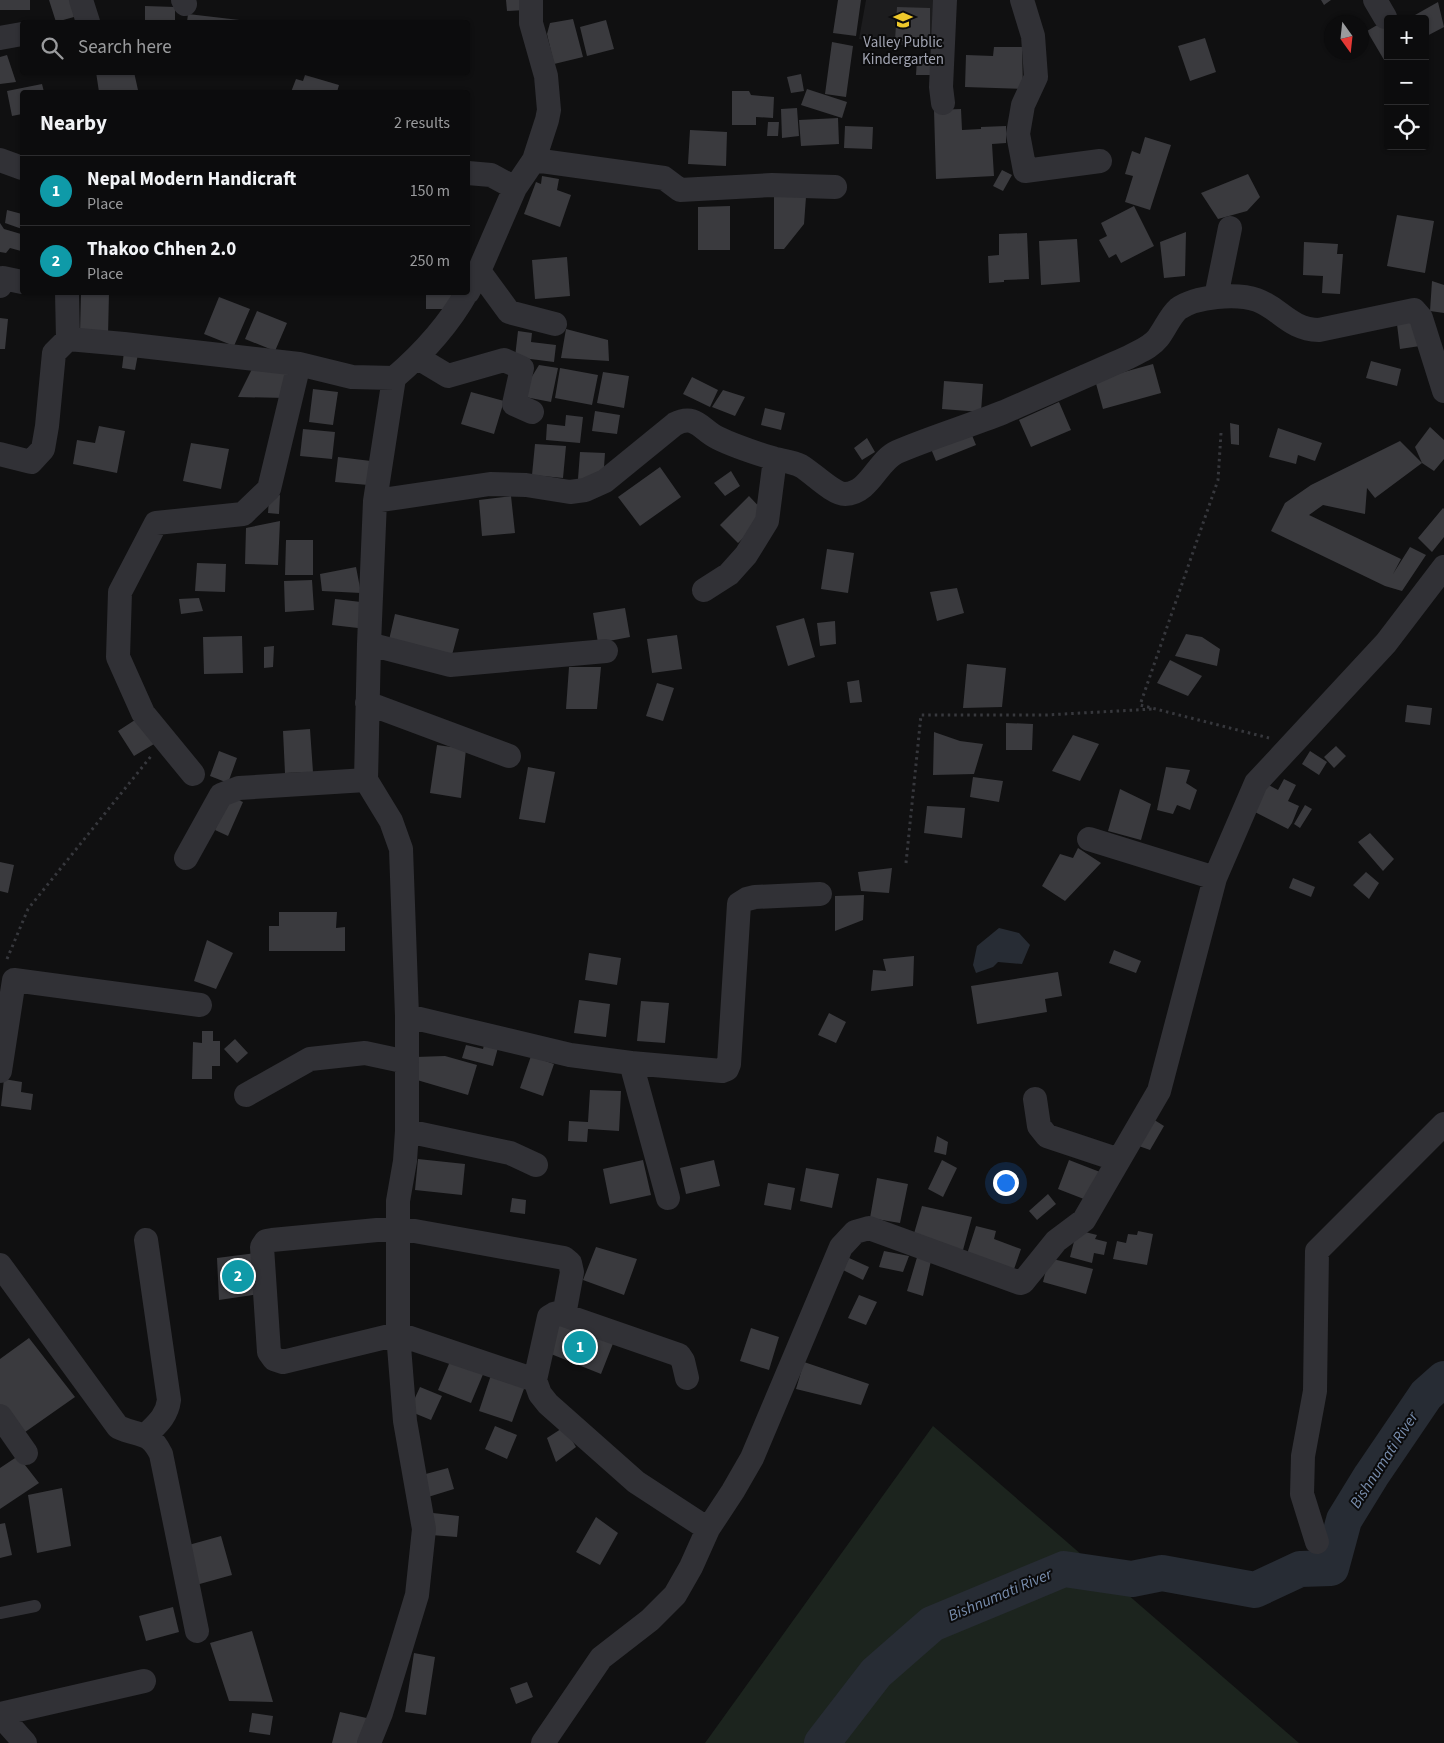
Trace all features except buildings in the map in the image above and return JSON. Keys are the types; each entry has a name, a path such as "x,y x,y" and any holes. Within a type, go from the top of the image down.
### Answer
{"street":[{"path":"81,0 87,20"},
{"path":"470,287 479,271 515,188 534,160 549,110 546,76 531,22 531,0"},
{"path":"943,103 941,87 946,0"},
{"path":"1022,0 1033,36 1036,77 1024,105 1018,134 1026,170 1100,161"},
{"path":"0,38 20,34"},
{"path":"0,160 20,167"},
{"path":"534,160 664,178 680,190 772,185 835,187"},
{"path":"470,173 490,175 515,188"},
{"path":"1216,297 1230,228"},
{"path":"479,271 509,312 555,324"},
{"path":"0,286 2,278 20,282"},
{"path":"0,454 31,462 43,449 54,353 68,339 66,295"},
{"path":"68,339 299,364 352,378 394,378 418,358 455,313 465,295"},
{"path":"374,501 490,484 526,485 570,492 585,490 605,481 675,424 683,420 703,426 710,435 729,443 799,465 815,474 833,490 844,494 856,492 895,454 1004,411 1130,357 1150,346 1158,339 1177,310 1200,300 1216,297 1233,297 1259,301 1302,328 1312,330 1414,310 1421,318 1444,391"},
{"path":"418,358 448,376 504,360 522,368 514,404 532,412"},
{"path":"193,774 143,712 118,657 120,592 156,523 243,514 269,489 299,364"},
{"path":"369,1743 381,1713 417,1595 424,1530 405,1421 398,1334 398,1201 405,1161 407,1131 407,1016 401,850 391,821 366,780 368,644 374,501 394,378"},
{"path":"704,590 729,574 746,554 767,521 775,459"},
{"path":"543,1743 602,1658 650,1620 675,1595 708,1529 752,1458 841,1247 855,1232 869,1228 1020,1283 1023,1282 1056,1241 1084,1220 1159,1091 1215,878 1256,783 1386,643 1444,567"},
{"path":"368,644 450,665 606,651"},
{"path":"367,703 510,756"},
{"path":"186,858 221,795 239,788 366,780"},
{"path":"1089,840 1215,878"},
{"path":"407,1016 570,1055 631,1063 722,1071 727,1069 729,1064 739,904 755,897 820,894"},
{"path":"0,1071 6,975 200,1005"},
{"path":"246,1096 310,1059 365,1053 407,1062"},
{"path":"631,1063 668,1198"},
{"path":"1034,1099 1039,1126 1048,1136 1119,1160"},
{"path":"1317,1542 1302,1494 1303,1456 1315,1391 1317,1251 1444,1124"},
{"path":"407,1131 510,1154 536,1165"},
{"path":"535,1380 398,1334 283,1362 274,1359 268,1352 262,1247 266,1241 272,1240 398,1228 564,1258 570,1263 572,1272 564,1315"},
{"path":"146,1240 169,1400 168,1408 163,1418 146,1435"},
{"path":"0,1265 118,1428 146,1435 155,1442 161,1454 197,1631"},
{"path":"688,1378 683,1360 679,1355 564,1315 554,1314 549,1317 535,1380 540,1394 548,1404 636,1482 708,1529"},
{"path":"0,1416 26,1453"},
{"path":"25,1743 0,1715 144,1681"}],"lane":[{"path":"0,1613 35,1606"}],"path":[{"path":"1221,433 1218,480 1140,705 1291,744"},
{"path":"906,864 921,715 1046,715 1156,709"},
{"path":"6,975 28,909 165,739"}],"shaded area":[{"name":"Valley Public Kindergarten","path":"866,0 945,0 943,44 916,47 859,39"},
{"path":"999,928 1019,933 1030,945 1022,964 998,962 993,967 976,973 973,965 977,946"},
{"path":"933,1426 1299,1743 705,1743"}],"waterway":[{"name":"Bishnumati River","path":"822,1743 876,1673 932,1624 1064,1569 1132,1579 1162,1573 1255,1590 1300,1569 1331,1568 1344,1520 1371,1476 1426,1395 1444,1379"}],"place":[{"name":"Valley Public Kindergarten","path":"903,20"},
{"name":"Thakoo Chhen 2.0","path":"238,1276"},
{"name":"Nepal Modern Handicraft","path":"580,1347"}]}
